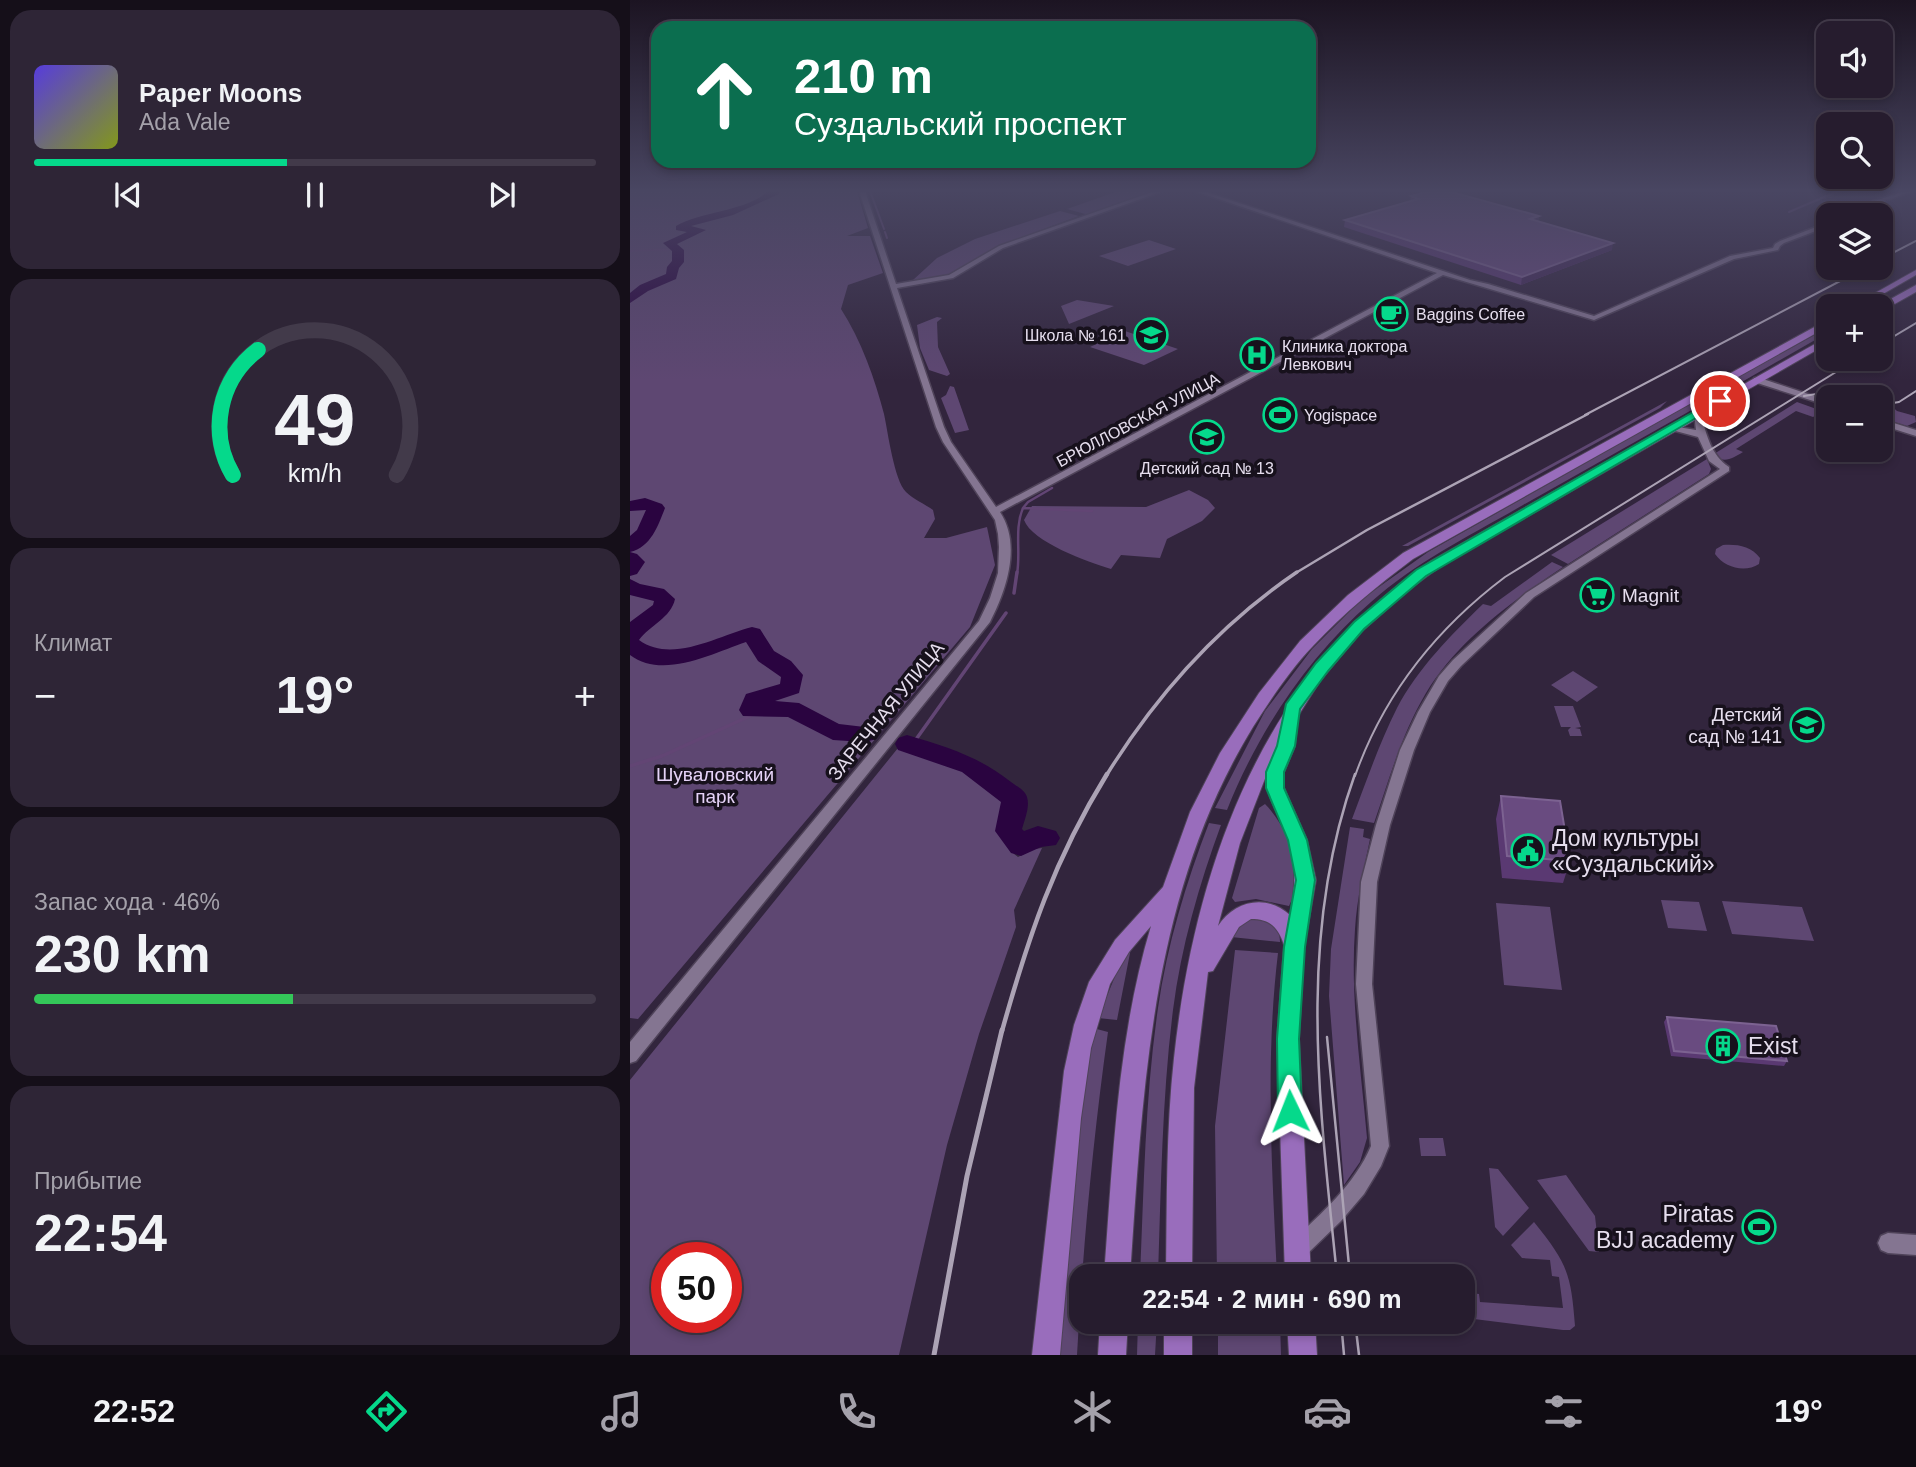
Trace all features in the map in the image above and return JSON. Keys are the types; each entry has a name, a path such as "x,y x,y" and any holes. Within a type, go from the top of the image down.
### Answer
{"main road":[{"path":"1878,294 1915,274"},
{"path":"1893,302 1916,288"},
{"path":"1118,1264 1137,1044 1154,951 1169,891 1209,790 1255,708 1303,645 1354,595 1415,552 1816,329"},
{"path":"1179,1264 1182,1116 1189,1027 1197,980 1211,912 1245,797 1292,708 1352,633 1401,588 1463,548 1816,346"},
{"path":"1292,708 1286,746 1275,772 1275,788 1298,840 1304,861 1303,905 1294,947 1288,1039 1297,1264"},
{"path":"1046,1355 1070,1111 1087,1019 1100,982 1118,949 1169,891"},
{"path":"1197,980 1225,930 1238,915 1248,910 1271,913 1280,918 1289,926 1294,947"},
{"path":"1112,1355 1113,1334"},
{"path":"1178,1334 1178,1355"},
{"path":"1302,1334 1303,1355"}],"street":[{"name":"ЗАРЕЧНАЯ УЛИЦА","path":"630,1055 984,622 997,599 1003,580 1004,535 995,512 947,442 884,254"},
{"path":"895,286 951,278 989,254"},
{"path":"1386,254 1594,318 1732,257 1747,254"},
{"name":"БРЮЛЛОВСКАЯ УЛИЦА","path":"995,512 1442,273"},
{"path":"1757,380 1816,400"},
{"path":"1296,1250 1343,1203 1377,1156 1380,1146 1364,984 1369,882 1407,750 1424,712 1443,679 1457,663 1530,595 1726,469 1714,461 1702,435 1697,415"},
{"path":"1893,426 1916,433"},
{"path":"1672,429 1689,429 1702,435"},
{"path":"1888,1243 1916,1245"}],"green space":[{"name":"Шуваловский парк","path":"630,254 876,254 883,273 848,285 841,309 872,374 898,477 906,492 933,510 935,519 924,538 946,538 987,527 995,565 970,627 638,1019 630,1018"},
{"path":"945,254 985,254 953,274 915,282 913,280"},
{"path":"1105,254 1161,254 1128,266 1099,256"},
{"path":"1077,300 1114,306 1069,324 1061,306"},
{"path":"937,317 942,318 937,322 938,347 950,374 947,376 929,370 920,348 917,325"},
{"path":"1125,331 1178,349 1144,365 1090,347"},
{"path":"1816,334 1816,339 1740,383 1733,380"},
{"path":"1729,382 1736,385 1464,538 1406,574 1371,602 1326,647 1287,698 1254,752 1227,810 1215,808 1265,711 1312,649 1362,599 1428,552"},
{"path":"950,386 954,387 969,430 955,433 941,398 946,395"},
{"path":"1667,401 1660,408 1408,546 1402,546"},
{"path":"1797,402 1816,409 1816,415 1813,417 1796,411 1736,449 1743,452 1732,458 1724,460 1714,454"},
{"path":"1893,407 1915,416 1916,422 1907,426 1893,422"},
{"path":"1707,459 1711,469 1709,474 1568,564 1551,555"},
{"path":"1189,490 1208,500 1215,508 1202,521 1167,539 1160,558 1121,555 1111,569 1049,543 1029,528 1024,520 1032,506 1146,507"},
{"path":"1723,545 1748,548 1760,558 1759,564 1736,568 1724,563 1715,554 1716,549"},
{"path":"1552,562 1563,567 1488,623 1439,674 1410,724 1374,823 1352,819 1390,722 1405,693 1425,666 1483,604 1491,606"},
{"path":"1573,671 1598,687 1577,702 1551,685"},
{"path":"1554,706 1573,706 1581,727 1575,728 1580,729 1582,736 1570,736 1568,730 1571,727 1561,727"},
{"path":"898,748 948,763 984,780 1009,807 1005,834 1012,852 1018,857 1042,848 1014,910 1016,927 979,1034 947,1145 899,1355 630,1355 630,1080"},
{"path":"1265,804 1281,826 1292,852 1295,880 1294,894 1289,906 1256,899 1235,902 1232,898 1259,808"},
{"path":"1209,823 1221,825 1192,916 1173,1010 1164,1109 1158,1264 1140,1264 1148,1108 1158,1008 1178,914"},
{"path":"1350,827 1364,829 1363,837 1370,839 1357,906 1354,955 1357,1034 1367,1138 1360,1162 1344,1185 1329,996 1331,949"},
{"path":"1661,900 1699,902 1707,931 1668,928"},
{"path":"1722,901 1802,907 1814,941 1732,934"},
{"path":"1496,903 1550,907 1562,990 1504,985"},
{"path":"1257,918 1276,929 1280,942 1231,937 1242,924"},
{"path":"1131,948 1117,1020 1098,1018 1118,969"},
{"path":"1235,950 1278,953 1271,1074 1277,1264 1217,1264 1215,1126"},
{"path":"1093,1028 1108,1032 1083,1264 1069,1264 1069,1334 1078,1334 1077,1355 1057,1355 1074,1175"},
{"path":"1419,1138 1443,1138 1446,1156 1421,1156"},
{"path":"1489,1168 1498,1169 1529,1208 1503,1236 1495,1227"},
{"path":"1566,1175 1595,1216 1599,1252 1589,1251 1537,1180"},
{"path":"1534,1222 1554,1248 1565,1269 1572,1293 1575,1326 1570,1330 1475,1319 1475,1294 1479,1294 1480,1302 1563,1308 1559,1277 1552,1276 1550,1260 1522,1258 1511,1245"},
{"path":"1138,1334 1156,1334 1155,1355 1137,1355"},
{"path":"1218,1334 1280,1334 1281,1355 1218,1355"}],"building":[{"path":"1451,254 1583,254 1522,277"},
{"path":"1501,796 1560,801 1570,861 1507,856"},
{"name":"Exist","path":"1667,1017 1776,1026 1787,1061 1674,1051"}],"waterway":[{"path":"630,299 644,288 672,276 678,254"},
{"path":"1023,508 1028,502 1052,488"},
{"path":"630,506 645,503 656,508 645,533 630,546"},
{"path":"1017,574 1019,524 1023,508"},
{"path":"1023,508 1092,511"},
{"path":"630,542 635,541"},
{"path":"630,558 635,562 630,570"},
{"path":"1014,593 1017,572"},
{"path":"630,585 632,589 657,593 665,599 663,608 639,625 630,638"},
{"path":"912,745 1006,613"},
{"path":"630,644 643,654 657,658 673,657 752,634 766,656 792,675 791,688 754,700 751,710 791,709 818,721 833,732 864,734"},
{"path":"630,766 662,756 763,710"},
{"path":"907,744 971,766 1014,797 1015,809 1008,831 1021,845 1038,836 1046,838"}],"tram line":[{"path":"1893,337 1916,323"},
{"path":"1355,776 1381,718 1415,665 1435,641 1480,597 1505,577 1838,371"},
{"path":"1893,403 1916,391"},
{"path":"1804,396 1816,394"},
{"path":"1336,1264 1320,1086 1319,960 1325,898 1337,836 1355,774"},
{"path":"1327,1037 1349,1264"},
{"path":"1342,1334 1344,1355"},
{"path":"1357,1334 1359,1355"}],"railway":[{"path":"1585,415 1842,280"},
{"path":"1295,573 1367,530 1588,414"},
{"path":"1106,776 1146,717 1215,638 1295,573"},
{"path":"1002,1031 1022,962 1045,899 1072,837 1107,774"},
{"path":"934,1355 967,1176 1002,1030"}],"place":[{"name":"Baggins Coffee","path":"1391,314"},
{"name":"Школа № 161","path":"1151,335"},
{"name":"Клиника доктора Левкович","path":"1257,355"},
{"name":"Yogispace","path":"1280,415"},
{"name":"Детский сад № 13","path":"1207,437"},
{"name":"Magnit","path":"1597,595"},
{"name":"Детский сад № 141","path":"1807,725"},
{"name":"Дом культуры «Суздальский»","path":"1528,851"},
{"name":"Exist","path":"1723,1046"},
{"name":"Piratas BJJ academy","path":"1759,1227"}],"route":[{"path":"1290,1111 1288,1039 1294,947 1306,880 1298,840 1275,788 1275,772 1286,746 1292,708 1322,667 1359,625 1421,573 1720,401"}]}
